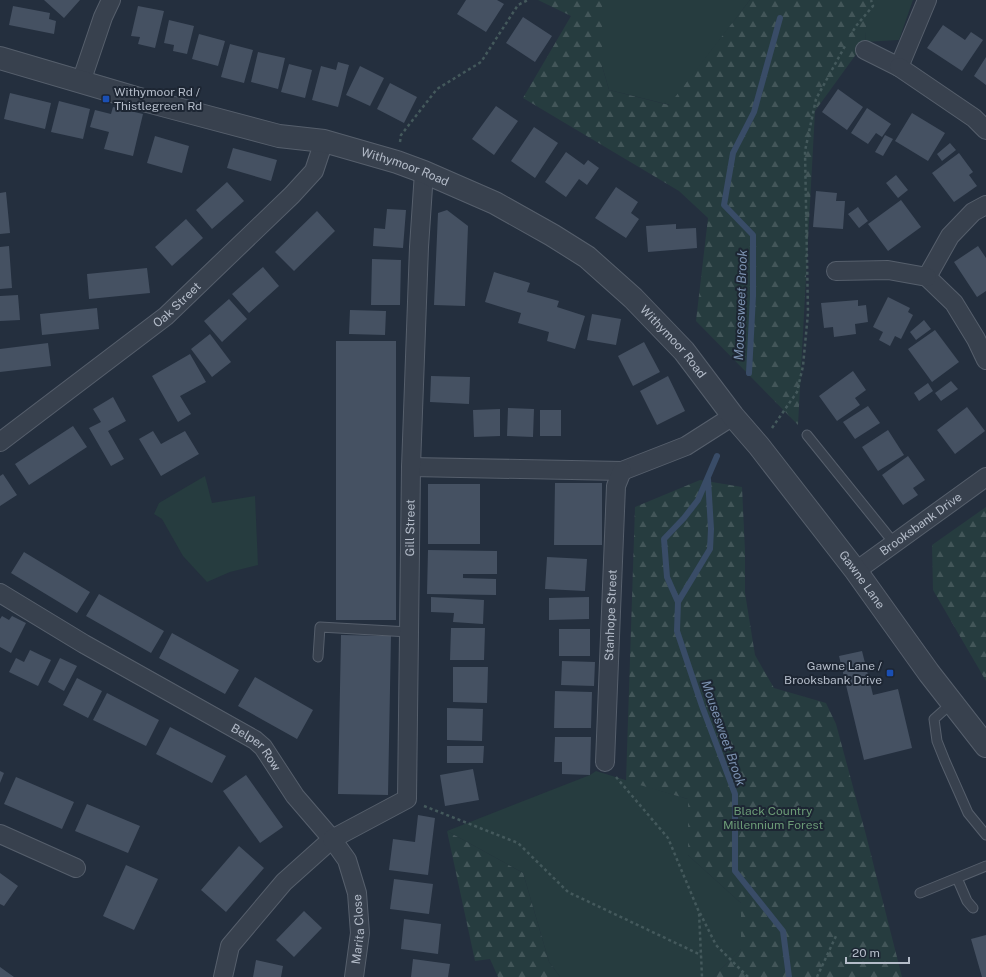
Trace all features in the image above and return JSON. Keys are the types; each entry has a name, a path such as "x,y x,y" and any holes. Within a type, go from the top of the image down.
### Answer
{"street":[{"path":"81,82 103,17 111,0"},
{"path":"899,67 927,0"},
{"path":"865,50 899,67 974,118 986,130"},
{"name":"Withymoor Road","path":"0,58 136,98 279,136 324,141 397,162 495,203 552,235 587,257 633,298 684,351 733,416"},
{"name":"Oak Street","path":"0,442 166,316 292,195 314,171 324,141"},
{"name":"Gill Street","path":"407,799 412,467 419,247 424,172"},
{"path":"927,277 950,236 973,212 986,205"},
{"path":"836,271 888,270 927,277 954,303 976,339 986,360"},
{"path":"412,467 622,471 686,446 733,416"},
{"name":"Gawne Lane","path":"733,416 759,446 856,571 930,674 986,746"},
{"name":"Stanhope Street","path":"605,762 616,486 622,471"},
{"name":"Brooksbank Drive","path":"856,571 986,476"},
{"name":"Belper Row","path":"0,593 84,644 255,740 263,747 295,796 332,840"},
{"path":"223,977 230,946 284,882 332,840 407,799"},
{"path":"0,834 76,868"},
{"name":"Marita Close","path":"332,840 347,860 357,893 360,933 354,977"}],"lane":[{"path":"807,435 894,543"},
{"path":"318,657 320,627 409,632"},
{"path":"952,703 934,719 937,742 968,813 986,835"},
{"path":"920,893 986,866"},
{"path":"957,878 967,901 973,908"}],"path":[{"path":"397,162 402,135 437,89 481,62 518,5 528,0"},
{"path":"849,39 856,26 873,6 871,0"},
{"path":"759,446 797,392 803,366 808,313 804,151 816,99 845,46"},
{"path":"605,762 668,838 699,912 716,945 748,977"},
{"path":"407,799 518,843 568,892 701,955"},
{"path":"699,912 702,977"},
{"path":"817,977 836,936"}],"green space":[{"path":"538,0 602,0 602,66 609,90 669,105 750,0 869,0 865,42 815,111 798,425 696,321 708,218 679,191 523,98 571,16"},
{"path":"602,0 750,0 670,105 609,90 602,66"},
{"path":"868,0 913,0 899,40 865,42"},
{"path":"205,476 212,503 255,496 258,565 230,572 207,582 183,556 162,519 154,514 159,503"},
{"name":"Black Country Millennium Forest","path":"700,480 742,487 745,593 755,655 774,688 826,703 836,724 902,977 713,977 741,949 741,903 688,855 688,799 626,781 635,507"},
{"path":"986,507 986,681 933,590 932,545"},
{"path":"596,771 688,799 688,855 741,903 741,949 713,977 560,977 549,962 523,873 447,831 590,775"},
{"path":"447,831 523,873 549,962 560,977 498,977 490,959 475,961"}],"building":[{"path":"44,0 80,0 64,18"},
{"path":"466,0 497,0 504,4 486,32 457,14"},
{"path":"13,6 50,13 49,19 56,21 54,34 9,25"},
{"path":"138,6 164,11 155,48 138,44 140,37 131,36"},
{"path":"523,17 552,36 535,62 506,43"},
{"path":"169,20 194,26 187,54 173,51 174,45 164,43"},
{"path":"943,25 965,40 971,32 983,40 962,71 927,48"},
{"path":"199,34 225,41 218,66 192,59"},
{"path":"230,44 253,50 244,83 221,77"},
{"path":"258,52 285,58 278,89 251,82"},
{"path":"986,57 986,85 974,76"},
{"path":"338,62 349,65 338,107 312,100 321,66 336,70"},
{"path":"289,64 312,70 305,98 281,92"},
{"path":"360,66 384,78 370,106 346,95"},
{"path":"390,83 417,97 404,123 377,109"},
{"path":"838,89 863,107 847,130 822,112"},
{"path":"10,93 51,103 45,129 4,119"},
{"path":"59,101 90,109 83,139 51,132"},
{"path":"496,106 518,121 494,155 472,139"},
{"path":"113,107 143,114 133,156 104,149 109,132 90,127 95,110 111,114"},
{"path":"867,108 891,124 882,137 876,133 868,144 851,133"},
{"path":"912,113 945,133 928,161 895,141"},
{"path":"534,127 558,143 535,178 511,161"},
{"path":"885,135 893,139 883,156 875,152"},
{"path":"155,136 189,146 182,173 147,163"},
{"path":"950,143 956,150 942,161 937,154"},
{"path":"233,148 277,160 271,181 227,168"},
{"path":"566,152 584,165 588,160 599,168 587,185 579,179 566,197 545,182"},
{"path":"959,153 973,172 969,175 977,186 954,202 932,173"},
{"path":"896,175 908,190 898,198 886,183"},
{"path":"227,182 244,201 212,229 196,210"},
{"path":"616,187 638,202 631,213 639,219 626,238 595,218"},
{"path":"816,191 837,193 836,201 845,201 843,229 813,227"},
{"path":"6,192 10,233 0,234 0,193"},
{"path":"901,200 921,227 888,251 868,224"},
{"path":"858,207 868,221 859,228 848,214"},
{"path":"387,209 406,210 403,248 373,246 374,228 385,229"},
{"path":"447,210 468,226 465,306 434,305 438,213"},
{"path":"317,211 335,231 294,271 275,252"},
{"path":"186,219 203,238 172,266 155,247"},
{"path":"676,224 676,229 696,228 697,248 648,252 646,226"},
{"path":"9,246 12,288 0,289 0,247"},
{"path":"978,246 986,258 986,291 977,297 954,262"},
{"path":"372,259 401,260 400,305 371,305"},
{"path":"263,267 279,286 249,313 232,294"},
{"path":"147,268 150,293 89,299 87,274"},
{"path":"494,272 530,283 527,292 559,301 557,307 585,316 575,349 547,341 549,332 518,323 521,313 485,302"},
{"path":"18,295 20,320 0,321 0,296"},
{"path":"888,297 910,308 908,312 913,315 901,339 895,336 890,346 879,340 883,332 873,327"},
{"path":"229,299 247,319 222,342 204,321"},
{"path":"858,300 858,306 866,305 868,322 855,324 856,334 834,337 833,327 824,328 821,303"},
{"path":"97,308 99,329 42,335 40,314"},
{"path":"350,310 386,311 385,335 349,334"},
{"path":"592,314 621,319 616,345 587,340"},
{"path":"924,320 931,329 916,340 910,332"},
{"path":"935,330 959,362 932,382 908,349"},
{"path":"210,334 231,362 212,377 191,349"},
{"path":"336,341 396,341 396,620 336,620"},
{"path":"644,342 660,372 633,386 618,356"},
{"path":"48,343 51,366 0,372 0,349"},
{"path":"190,354 206,382 180,396 191,414 178,422 152,376"},
{"path":"853,371 866,390 855,398 860,405 837,421 819,396"},
{"path":"431,376 470,377 469,404 430,402"},
{"path":"668,376 685,411 657,425 640,391"},
{"path":"951,381 958,389 941,401 935,393"},
{"path":"928,383 933,391 919,401 914,393"},
{"path":"113,397 126,421 108,431 124,459 111,466 89,428 101,422 93,409"},
{"path":"868,406 880,423 855,439 843,422"},
{"path":"967,407 985,431 955,454 937,430"},
{"path":"508,408 534,409 533,437 507,436"},
{"path":"500,409 500,436 474,437 473,410"},
{"path":"540,410 561,410 561,436 540,436"},
{"path":"73,426 87,447 29,485 15,464"},
{"path":"888,430 904,455 878,471 862,447"},
{"path":"153,431 161,444 185,431 199,454 161,476 139,439"},
{"path":"908,456 925,480 913,488 918,495 903,505 882,475"},
{"path":"3,474 17,495 0,506 0,476"},
{"path":"555,483 602,483 602,545 554,545"},
{"path":"428,484 480,484 480,544 428,544"},
{"path":"428,550 497,551 497,574 463,574 463,578 496,579 496,595 427,594"},
{"path":"24,552 90,592 77,613 11,573"},
{"path":"547,557 587,559 585,591 545,589"},
{"path":"99,594 164,631 151,653 86,616"},
{"path":"431,597 484,600 483,624 453,622 454,613 431,612"},
{"path":"589,597 589,619 549,620 549,598"},
{"path":"2,616 9,620 12,616 26,623 11,653 0,647 0,619"},
{"path":"451,628 485,628 484,660 450,660"},
{"path":"559,629 590,629 590,656 559,656"},
{"path":"172,633 239,670 225,694 159,658"},
{"path":"341,635 391,636 388,795 338,794"},
{"path":"30,650 51,660 38,686 9,672 16,658 24,662"},
{"path":"862,651 873,695 898,689 912,748 864,760 839,656"},
{"path":"60,658 77,666 64,691 48,682"},
{"path":"562,661 595,662 594,686 561,685"},
{"path":"453,667 488,667 487,703 453,702"},
{"path":"255,677 313,710 297,739 238,706"},
{"path":"77,678 102,691 88,718 63,705"},
{"path":"555,691 592,692 591,728 554,728"},
{"path":"107,693 159,720 146,746 93,720"},
{"path":"447,708 483,709 482,741 447,740"},
{"path":"170,727 226,756 212,783 156,754"},
{"path":"555,737 591,737 590,775 562,774 562,762 554,762"},
{"path":"447,746 484,746 483,763 447,763"},
{"path":"473,769 479,800 445,806 440,775"},
{"path":"0,771 4,773 0,783"},
{"path":"246,775 283,827 260,843 223,791"},
{"path":"16,777 74,802 62,829 4,804"},
{"path":"87,804 140,826 128,853 75,831"},
{"path":"418,815 435,818 428,875 389,870 393,839 415,842"},
{"path":"239,846 264,868 226,912 201,890"},
{"path":"126,865 158,879 134,930 103,916"},
{"path":"0,873 18,886 4,906 0,904"},
{"path":"394,879 433,884 429,914 390,909"},
{"path":"304,911 322,928 294,957 276,940"},
{"path":"404,919 441,924 438,954 401,949"},
{"path":"986,935 986,977 982,977 971,939"},
{"path":"413,959 450,964 448,977 411,977"},
{"path":"256,960 283,966 281,977 253,977"},
{"path":"0,967 14,977 0,977"}],"waterway":[{"name":"Mousesweet Brook","path":"749,373 753,296 753,235 724,205 733,153 754,112 780,18"},
{"name":"Mousesweet Brook","path":"717,456 698,500 684,518 664,539 667,577 678,602 677,631 702,706 735,794 735,871 783,931 789,977"},
{"name":"Mousesweet Brook","path":"678,602 710,549 711,529 708,479"}],"place":[{"name":"Withymoor Rd / Thistlegreen Rd","path":"106,99"},
{"name":"Gawne Lane / Brooksbank Drive","path":"890,673"}]}
